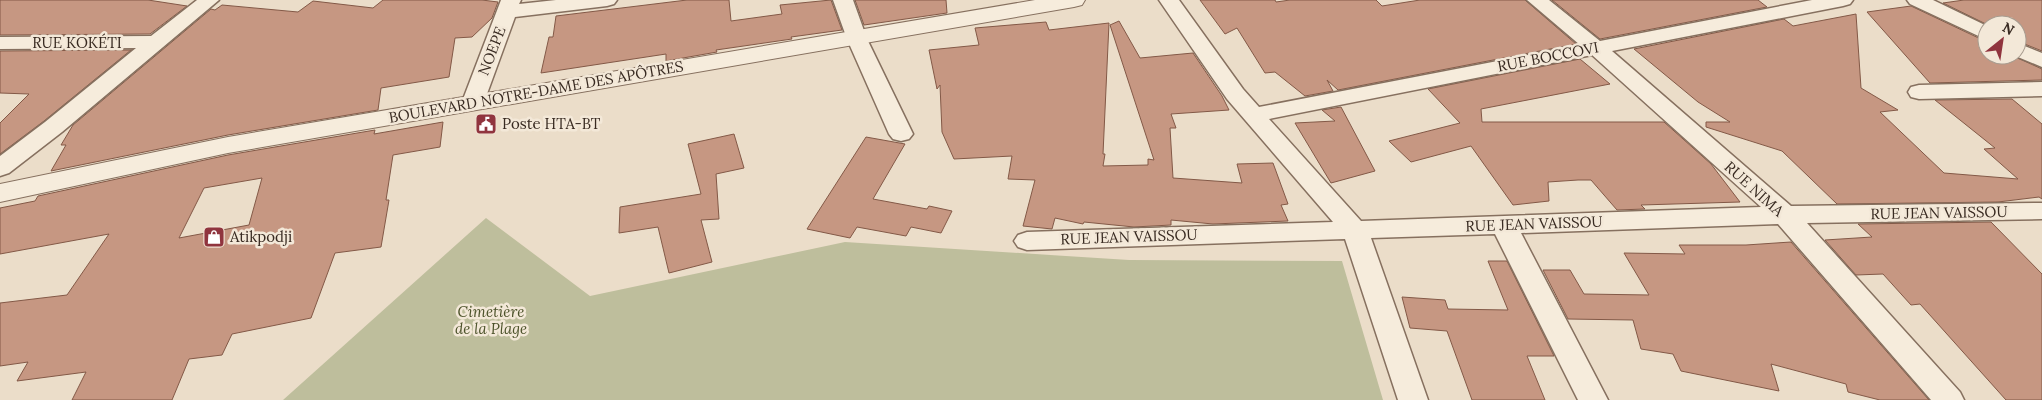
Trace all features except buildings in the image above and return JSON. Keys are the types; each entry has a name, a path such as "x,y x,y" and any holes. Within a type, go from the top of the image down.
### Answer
{"street":[{"path":"0,168 80,105 154,42 209,0"},
{"path":"509,6 607,0"},
{"path":"843,0 857,39 901,134"},
{"name":"BOULEVARD NOTRE-DAME DES APÔTRES","path":"0,194 228,145 473,102 857,39 1074,0"},
{"path":"1170,0 1234,94 1355,230 1413,400"},
{"name":"RUE NIMA","path":"1537,0 1595,48 1785,215 1949,400"},
{"name":"RUE BOCCOVI","path":"1253,115 1843,0"},
{"path":"1917,0 1977,29"},
{"name":"NOEPE","path":"473,102 509,6"},
{"name":"RUE KOKÉTI","path":"0,43 154,42"},
{"path":"2027,54 2042,61"},
{"path":"1919,92 2042,89"},
{"name":"RUE JEAN VAISSOU","path":"1027,241 1785,215 2042,211"},
{"path":"1504,225 1592,400"}],"green space":[{"name":"Cimetière de la Plage","path":"486,218 590,296 845,242 1129,260 1342,261 1383,400 283,400"}],"place":[{"name":"Poste HTA-BT","path":"486,124"},
{"name":"Atikpodji","path":"214,237"}]}
